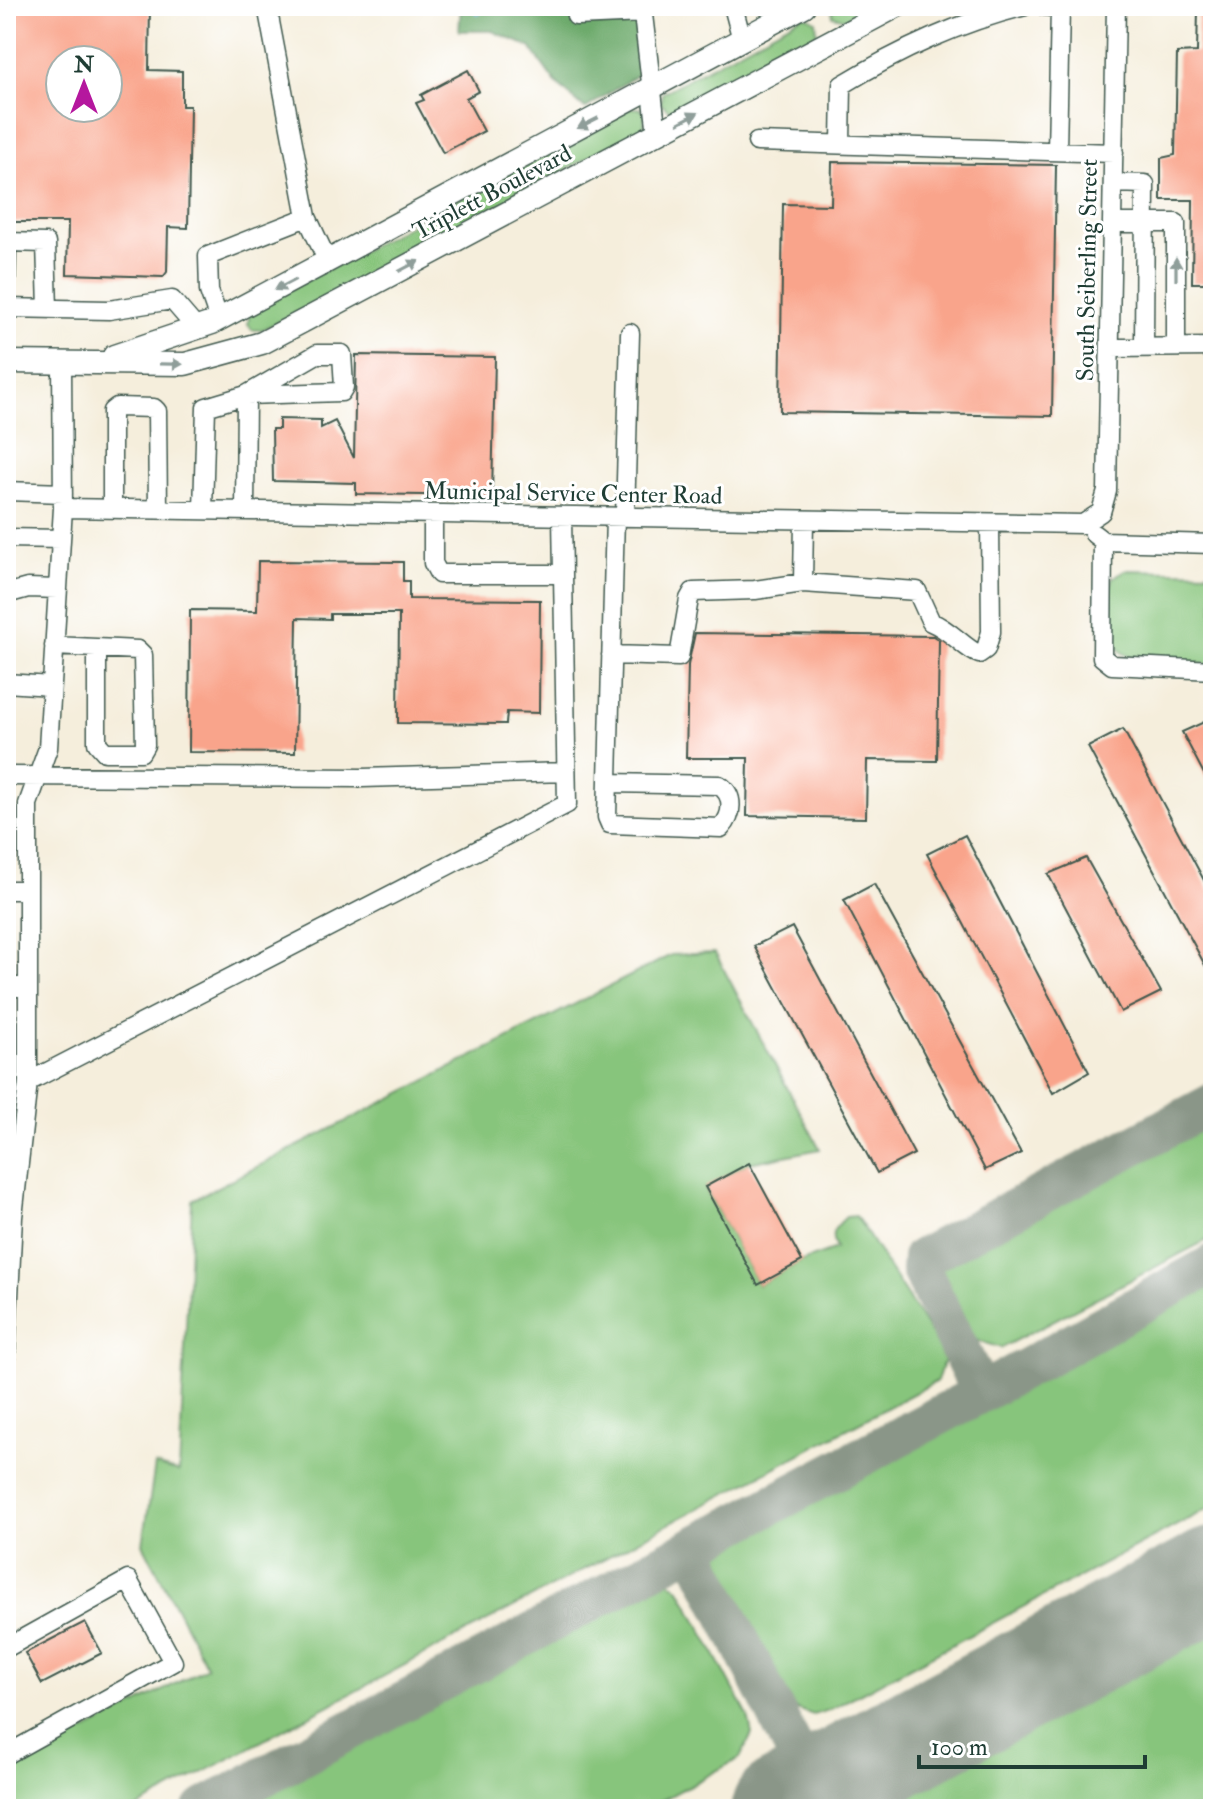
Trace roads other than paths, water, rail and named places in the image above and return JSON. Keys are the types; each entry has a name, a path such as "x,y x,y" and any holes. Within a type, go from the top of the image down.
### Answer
{"main road":[{"name":"Triplett Boulevard","path":"93,362 219,320 804,6"},
{"name":"Triplett Boulevard","path":"6,362 185,364 262,343 897,6"}],"street":[{"path":"267,6 307,217 328,262"},
{"path":"733,6 742,40"},
{"path":"841,143 842,85 905,47 970,20 1025,6"},
{"path":"1044,6 1060,8 1057,151"},
{"name":"South Seiberling Street","path":"1083,524 1101,512 1107,491 1116,6"},
{"path":"576,16 643,10 657,134"},
{"path":"757,142 1114,153"},
{"path":"1113,183 1145,184 1144,347"},
{"path":"219,320 209,291 208,256 307,217"},
{"path":"1112,223 1176,223 1176,347"},
{"path":"48,309 109,310 172,300 197,329"},
{"path":"1111,303 1144,304"},
{"path":"608,783 719,785 728,790 728,820 721,828 610,824 608,783 611,655 630,333"},
{"path":"1110,348 1213,347"},
{"path":"203,510 206,407 246,395 317,354 344,356 344,387 341,392 246,395"},
{"path":"6,1357 15,1110 28,1082 28,804 48,748 63,500 62,363"},
{"path":"245,511 246,395"},
{"path":"112,509 112,411 117,407 154,408 157,411 158,509"},
{"name":"Municipal Service Center Road","path":"6,491 112,509 1083,524"},
{"path":"433,515 433,563 439,574 563,574"},
{"path":"28,1082 567,804 562,517"},
{"path":"803,583 804,520"},
{"path":"611,655 679,657 689,599 693,592 755,590 803,583 917,591 931,622 951,631 968,649 979,654 986,649 991,632 990,523"},
{"path":"1083,524 1103,541 1213,544"},
{"path":"6,538 61,539"},
{"path":"1103,541 1102,657 1112,665 1213,670"},
{"path":"6,594 28,588 57,589"},
{"path":"54,646 138,650 143,655 145,745 141,752 105,752 97,743 97,649"},
{"path":"6,683 51,686"},
{"path":"6,776 348,778 566,772"},
{"path":"6,890 28,890"},
{"path":"6,987 28,987"},
{"path":"6,1648 128,1580 173,1662 6,1755"}],"waterway":[{"path":"478,13 481,6"}]}
